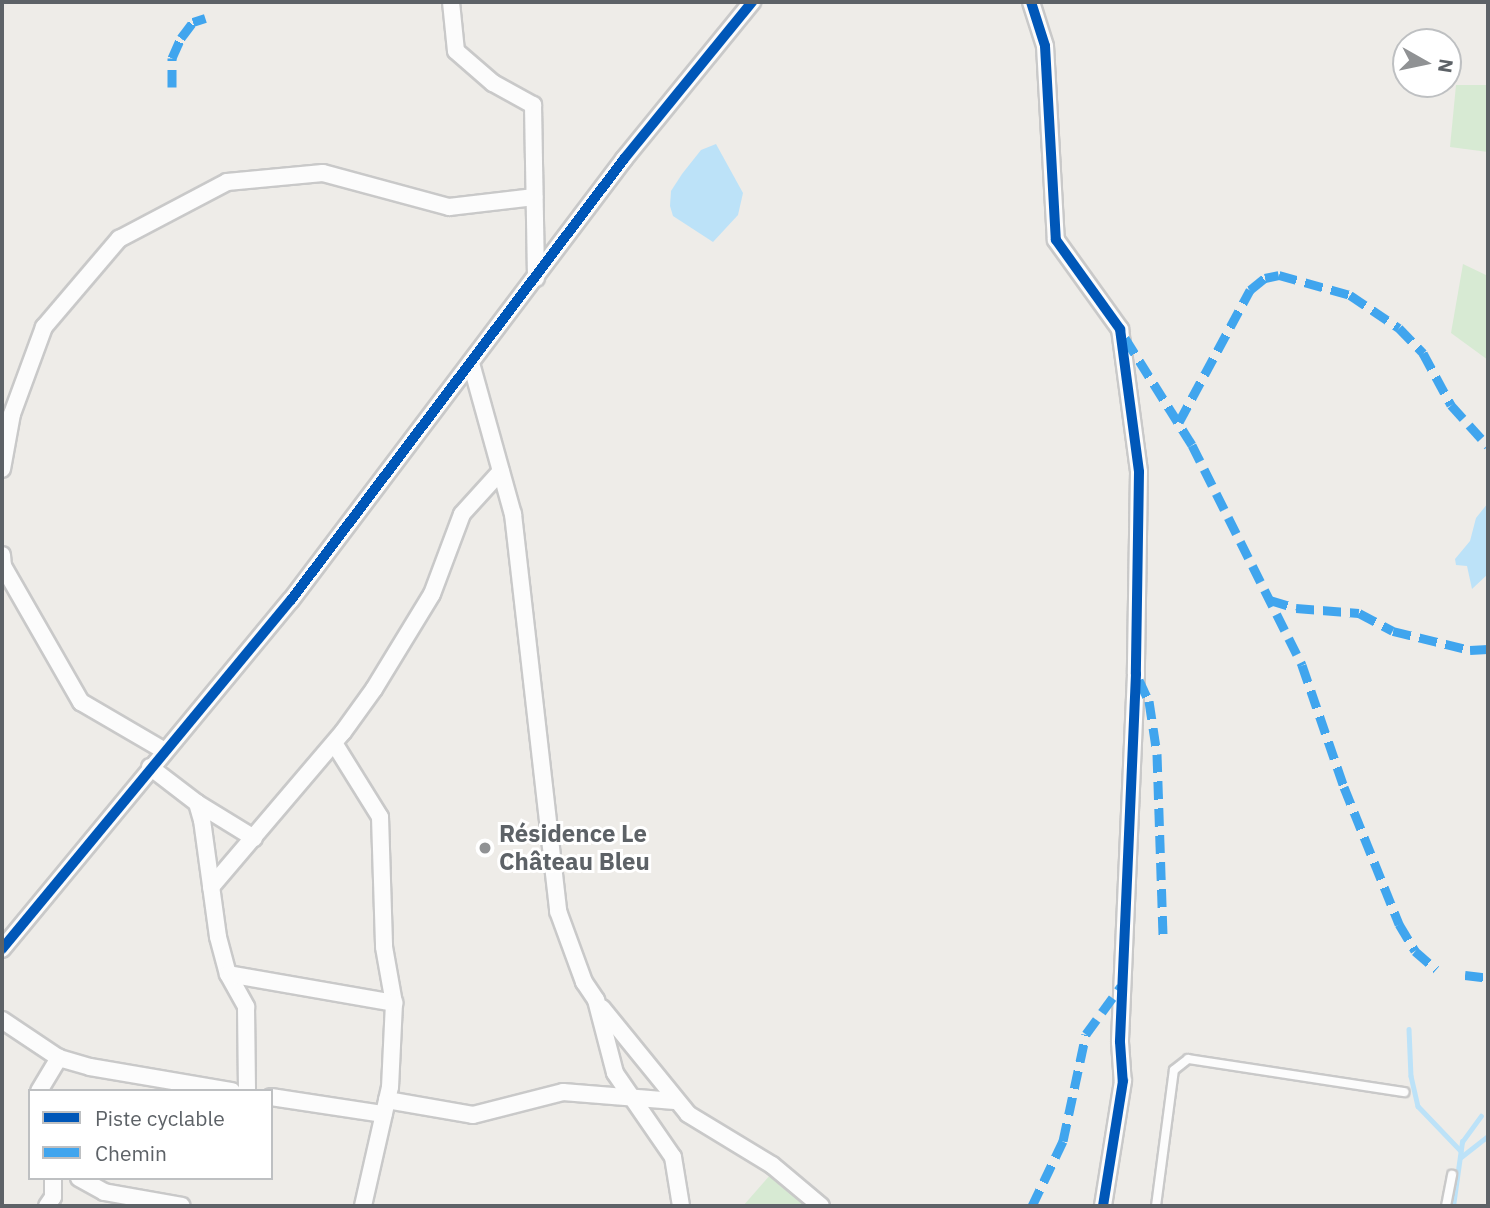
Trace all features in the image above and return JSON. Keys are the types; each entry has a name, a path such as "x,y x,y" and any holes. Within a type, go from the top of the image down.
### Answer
{"street":[{"path":"451,2 456,51 493,83 533,105 536,278"},
{"path":"2,948 163,750 291,600 624,159 752,2"},
{"path":"1031,2 1045,46 1056,240 1120,329 1139,472 1136,674 1120,1042 1123,1081 1103,1206"},
{"path":"2,469 12,414 44,327 119,239 227,182 323,173 449,208 534,197"},
{"path":"471,363 513,514 558,911 584,982 675,1101 772,1166 821,1206"},
{"path":"211,887 334,743 432,594 462,514 501,471"},
{"path":"2,555 3,566 81,702 163,750"},
{"path":"334,743 380,817 384,947 394,1003 385,1107 363,1206"},
{"path":"150,767 197,803 254,838"},
{"path":"197,803 228,974 246,1007 247,1089"},
{"path":"228,974 394,1003"},
{"path":"596,1000 615,1073 673,1157 681,1206"},
{"path":"2,1020 59,1058 90,1068 220,1089"},
{"path":"40,1089 59,1058"},
{"path":"273,1097 473,1115 563,1092 675,1101"},
{"path":"47,1206 53,1198 53,1180"},
{"path":"83,1180 104,1192 182,1206"}],"lane":[{"path":"1156,1206 1174,1070 1188,1059 1404,1092"},
{"path":"1446,1206 1452,1175"}],"green space":[{"path":"1462,85 1488,85 1488,152 1450,147 1455,98 1462,98"},
{"path":"1463,264 1488,276 1488,360 1451,333"},
{"path":"771,1174 814,1206 743,1206"}],"water":[{"path":"716,144 743,193 738,215 713,242 673,216 670,206 671,191 682,174 701,150"},
{"path":"1488,503 1488,574 1472,589 1467,566 1456,565 1455,559 1470,541 1476,518"}],"waterway":[{"path":"1409,1029 1411,1076 1418,1106 1461,1151"},
{"path":"1453,1206 1462,1142 1481,1116"},
{"path":"1461,1157 1488,1136"}],"marked path":[{"path":"172,87 172,58 181,38 193,22 205,18"},
{"path":"1179,422 1250,290 1265,278 1279,275 1350,295 1399,328 1423,353 1451,405 1488,446"},
{"path":"1125,338 1192,445 1302,665 1344,787 1399,924 1415,951 1436,969"},
{"path":"1270,600 1296,608 1359,613 1393,631 1470,650 1488,649"},
{"path":"1139,680 1149,701 1157,754 1163,935"},
{"path":"1465,975 1488,978"},
{"path":"1032,1206 1063,1141 1086,1034 1121,986"}],"cycle path":[{"path":"2,949 291,600 624,159 752,2"},
{"path":"1031,2 1045,46 1056,240 1120,329 1139,472 1136,674 1120,1042 1123,1081 1103,1206"}],"place":[{"name":"Résidence Le Château Bleu","path":"485,848"}]}
